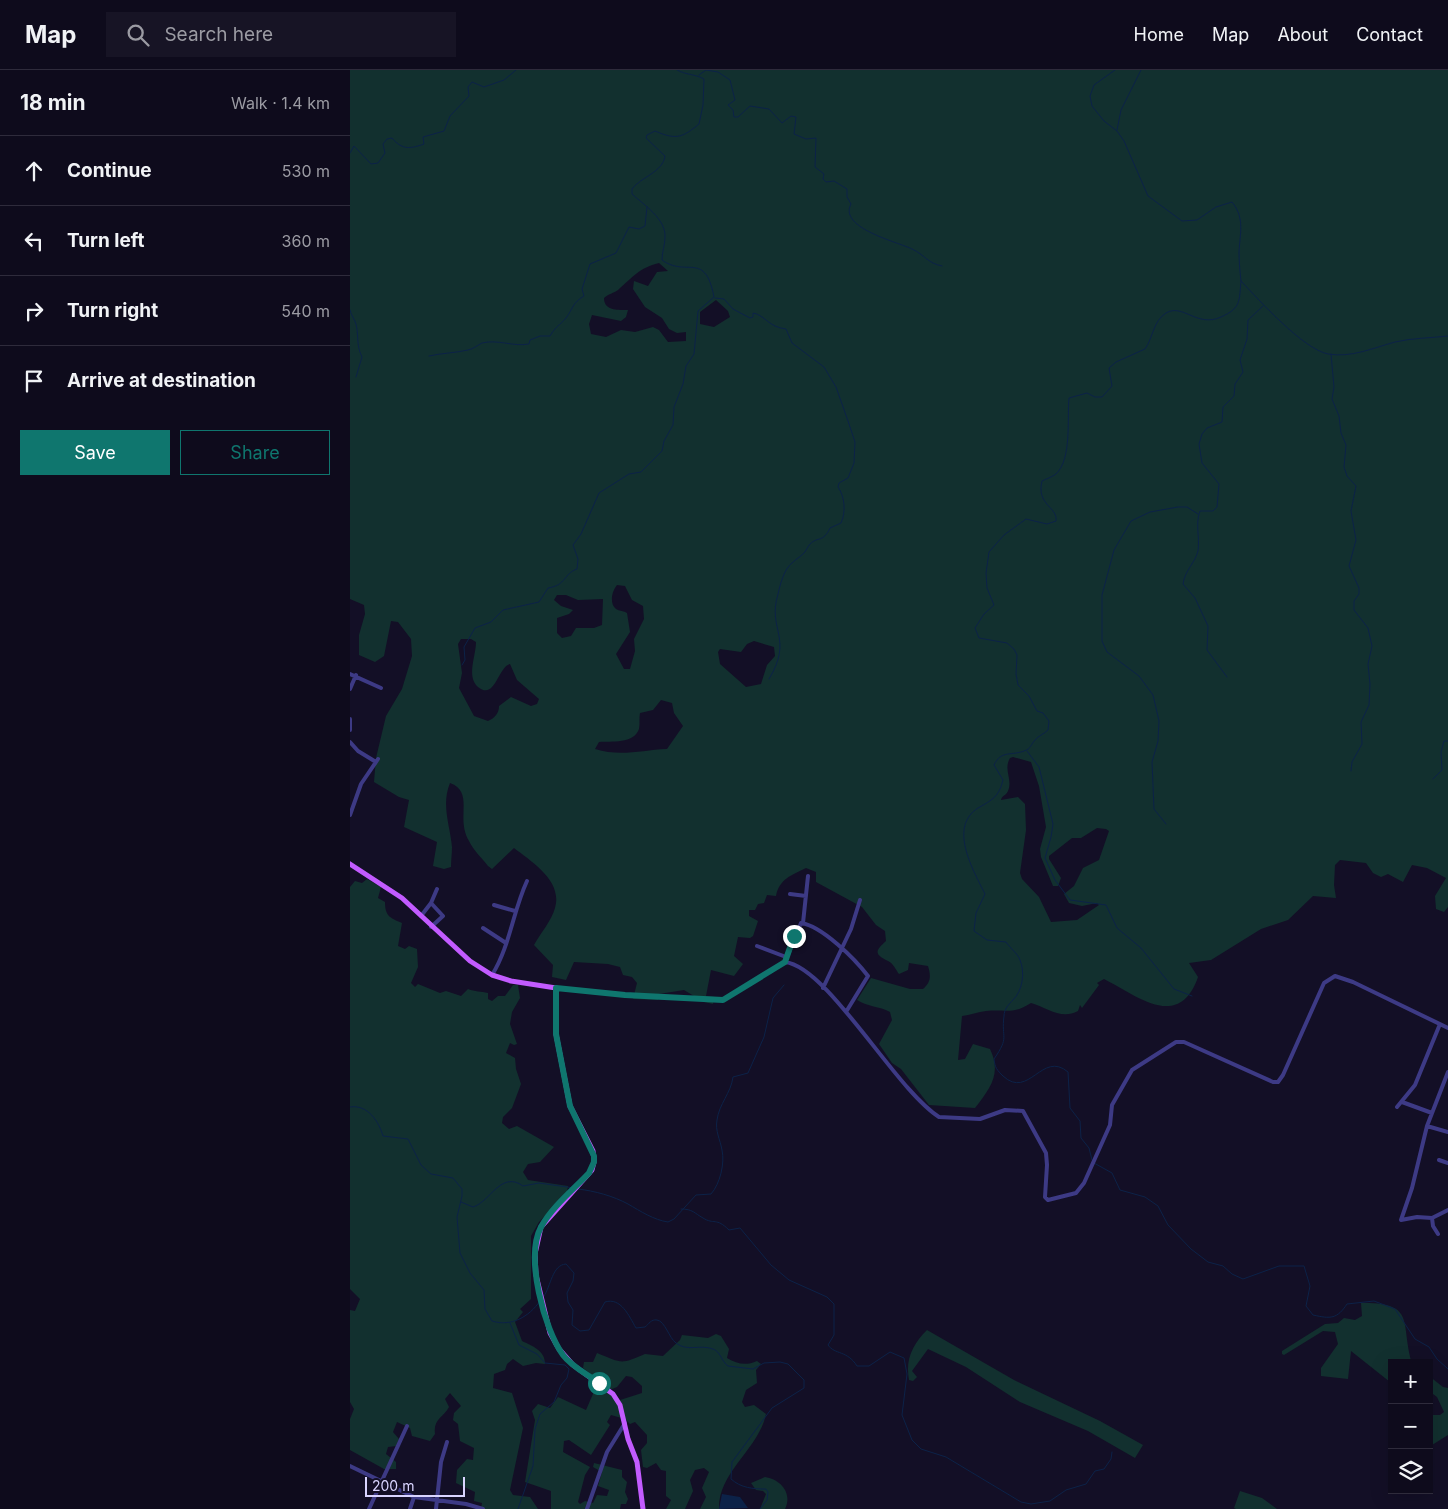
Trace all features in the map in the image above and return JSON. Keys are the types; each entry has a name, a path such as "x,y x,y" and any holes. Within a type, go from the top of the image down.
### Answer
{"main road":[{"path":"350,864 384,885 470,961 492,975 511,981 556,988 556,1034 570,1106 594,1156 592,1170 541,1227 535,1254 539,1293 550,1332 562,1354 573,1365 616,1397 623,1411 629,1444 637,1462 643,1509"}],"street":[{"path":"350,674 356,675 381,688"},
{"path":"350,689 356,675"},
{"path":"350,719 350,730"},
{"path":"350,742 358,751 377,760 361,784 350,815"},
{"path":"556,988 625,995 723,1000 785,960 800,924 803,923 808,876"},
{"path":"492,975 506,943 515,910 527,880"},
{"path":"421,916 431,903 437,889"},
{"path":"790,894 806,896"},
{"path":"823,988 851,929 860,900"},
{"path":"431,903 443,916 431,927"},
{"path":"494,905 515,910"},
{"path":"803,923 842,948 868,976 846,1012"},
{"path":"483,928 506,943"},
{"path":"757,946 801,967 846,1012 884,1062 941,1118 980,1119 1011,1109 1023,1111 1046,1153 1045,1197 1047,1199 1076,1193 1084,1183 1096,1158 1110,1125 1112,1105 1126,1077 1132,1070 1176,1042 1184,1042 1273,1082 1281,1080 1324,983 1331,977 1339,976 1448,1028"},
{"path":"1397,1106 1415,1084 1440,1024"},
{"path":"1448,1072 1427,1126 1412,1188 1401,1220 1417,1217 1432,1218 1448,1210"},
{"path":"1442,1091 1448,1093"},
{"path":"1402,1102 1432,1113"},
{"path":"1427,1126 1448,1132"},
{"path":"1439,1160 1448,1163"},
{"path":"1432,1218 1433,1226 1438,1234"},
{"path":"587,1509 607,1452 625,1423"},
{"path":"369,1509 407,1426"},
{"path":"436,1509 441,1462 447,1442"},
{"path":"350,1466 414,1497 466,1504 483,1509"},
{"path":"410,1509 414,1497"}],"green space":[{"path":"350,70 1448,70 1448,907 1444,912 1436,909 1435,896 1446,878 1427,868 1412,865 1403,882 1388,874 1381,877 1373,873 1366,863 1340,860 1335,865 1334,885 1336,898 1313,896 1288,920 1261,929 1211,960 1189,963 1198,977 1190,994 1180,1003 1168,1006 1156,1005 1104,979 1097,983 1099,985 1082,1008 1080,1005 1078,1011 1072,1013 1060,1014 1031,1003 1014,1010 986,1011 962,1016 958,1060 965,1059 973,1044 990,1049 995,1066 993,1080 975,1108 929,1105 901,1069 892,1063 879,1044 892,1020 890,1012 857,1000 871,978 910,989 923,989 930,979 928,966 909,963 908,970 899,974 891,963 878,954 878,950 886,941 885,931 876,925 862,907 816,882 816,872 806,868 791,875 783,882 776,896 767,895 764,903 758,904 755,910 749,910 749,916 758,921 753,936 750,938 738,937 734,956 743,964 734,976 711,970 706,996 715,997 713,1004 704,1002 684,990 659,994 658,1000 633,999 637,983 632,977 623,975 620,967 608,964 574,962 566,980 552,977 553,965 534,945 549,922 555,908 556,898 554,889 544,873 514,848 492,869 488,866 469,841 465,832 462,793 450,783 447,791 446,807 452,847 451,867 444,869 433,866 437,842 404,827 409,800 399,797 374,782 376,758 386,716 402,689 412,656 411,639 398,622 391,621 384,656 375,662 359,655 359,635 365,614 364,605 350,599","holes":["659,263 668,271 657,272 648,286 634,281 633,289 645,307 662,318 669,329 677,333 686,332 686,341 668,342 659,330 653,327 635,332 621,330 606,337 591,334 589,324 592,315 621,321 626,317 628,310 609,308 604,298 618,290 646,268","716,300 728,311 730,317 714,327 700,324 700,312","617,585 625,586 632,600 643,606 644,619 634,639 635,651 630,669 624,669 616,654 630,632 627,613 616,609 612,604 614,590","557,595 566,595 578,600 603,599 602,625 594,628 576,628 571,636 562,638 557,633 557,618 569,614 573,610 561,606 554,600","461,639 471,639 476,642 472,672 474,683 478,687 488,690 496,682 506,666 510,664 517,680 539,699 537,704 531,706 511,697 499,706 496,715 488,721 474,716 459,688 462,673 458,644","754,641 774,647 775,656 767,665 761,684 746,687 720,664 718,652 720,649 741,652 747,644","661,700 672,703 674,713 683,726 667,749 622,753 595,749 599,742 622,741 636,734 639,729 640,713 653,710","1013,757 1031,762 1039,786 1046,827 1040,849 1041,857 1053,886 1058,886 1061,878 1049,856 1072,838 1081,838 1097,828 1109,831 1099,860 1083,868 1074,886 1064,894 1069,903 1082,906 1097,903 1099,905 1077,920 1051,922 1039,897 1022,879 1020,873 1026,830 1025,804 1018,797 1001,800 1009,787 1008,762"]},
{"path":"367,879 381,887 378,898 385,902 389,916 402,923 398,946 405,949 409,946 417,949 418,967 411,983 415,987 418,984 440,993 446,991 461,996 468,989 488,993 488,999 492,1001 498,996 505,996 513,985 518,985 520,998 512,1012 510,1024 517,1044 510,1043 506,1053 515,1058 521,1084 512,1108 503,1117 502,1123 509,1129 517,1126 554,1147 540,1162 528,1164 523,1172 528,1180 568,1186 567,1192 539,1222 531,1236 531,1299 520,1309 523,1312 515,1322 522,1341 534,1347 543,1355 545,1364 536,1363 523,1366 513,1359 507,1364 505,1370 494,1374 493,1388 512,1393 523,1428 510,1490 513,1495 530,1497 538,1509 481,1509 482,1503 474,1501 475,1492 456,1483 457,1470 467,1459 473,1460 474,1448 460,1441 458,1424 453,1420 454,1413 461,1406 450,1393 445,1399 449,1407 437,1422 435,1434 430,1441 412,1436 410,1428 397,1422 393,1432 399,1439 396,1446 388,1447 386,1454 396,1462 396,1469 384,1469 350,1450 350,1419 354,1409 350,1402 350,1310 355,1311 360,1299 350,1289 350,887 355,881 362,883"},
{"path":"1361,1303 1391,1306 1399,1311 1403,1318 1411,1359 1388,1359 1388,1380 1351,1351 1348,1379 1321,1376 1321,1368 1338,1344 1335,1332 1323,1331 1284,1355 1282,1354 1282,1351 1325,1324 1338,1323 1344,1318 1355,1320 1362,1316"},
{"path":"927,1330 1014,1380 1100,1421 1143,1445 1135,1458 1088,1431 1020,1402 966,1367 928,1349 912,1371 917,1377 913,1381 909,1380 908,1365 911,1352"},
{"path":"716,1334 721,1336 729,1349 727,1358 731,1360 745,1364 757,1361 761,1364 756,1370 757,1383 746,1390 742,1402 745,1407 754,1405 766,1414 756,1438 725,1483 720,1496 719,1509 700,1509 706,1497 702,1488 709,1472 704,1468 695,1470 690,1480 693,1491 685,1509 666,1509 671,1500 666,1496 666,1471 661,1470 656,1463 647,1468 643,1467 641,1450 647,1443 647,1435 635,1422 630,1424 625,1419 611,1415 607,1422 610,1425 591,1455 569,1440 564,1441 563,1452 590,1467 585,1475 578,1502 580,1504 585,1501 593,1503 597,1495 607,1496 609,1490 598,1486 602,1472 593,1467 594,1463 622,1470 622,1477 627,1482 625,1492 628,1499 626,1504 621,1504 620,1509 551,1509 551,1491 525,1482 535,1420 532,1411 538,1404 550,1408 558,1397 586,1410 599,1380 583,1368 584,1362 593,1362 597,1353 621,1361 630,1360 645,1354 663,1356 680,1340 682,1335 708,1338","holes":["626,1376 632,1377 642,1386 642,1393 617,1401 607,1391 617,1387"]},
{"path":"1433,1379 1443,1387 1448,1388 1448,1435 1433,1444 1433,1415 1440,1415 1444,1412 1437,1397 1433,1394"},
{"path":"765,1477 776,1481 784,1488 787,1498 785,1509 760,1509 766,1494 763,1491 756,1490 751,1483"},
{"path":"1240,1491 1262,1498 1277,1509 1236,1509 1234,1508"}],"water":[{"path":"722,1494 740,1497 748,1508 719,1509"}],"waterway":[{"path":"350,153 354,146 371,164 378,163 385,153 383,144 387,139 392,138 399,145 406,147 424,144 423,137 444,131 450,116 469,96 468,87 472,82 484,87 504,80 516,70"},
{"path":"462,665 465,660 464,647 475,628 491,622 503,610 539,602 548,588 559,584 577,569 578,559 573,545 581,534 599,493 629,474 641,472 662,451 664,441 673,425 674,407 683,384 686,366 694,354 698,311 714,297 706,274 700,269 679,267 662,260 665,237 662,224 632,194 632,189 656,170 663,162 665,156 646,138 647,135 655,131 668,136 683,135 699,124 703,105 704,79 677,70"},
{"path":"699,75 706,70 718,72 730,80 735,100 728,105 733,110 734,117 738,117 750,106 769,109 782,123 791,116 796,117 794,134 806,139 816,138 815,167 824,174 823,179 826,182 834,181 847,189 847,197 851,204 849,213 853,220 871,233 912,249 933,263 942,266"},
{"path":"1115,70 1094,85 1090,96 1092,106 1104,121 1117,131 1124,141 1148,196 1182,221 1197,220 1216,207 1232,202 1239,214 1240,220 1239,256 1241,281 1294,334 1318,350 1337,355 1362,352 1395,342 1448,336"},
{"path":"1117,130 1121,110 1141,70"},
{"path":"429,356 468,350 488,342 523,345 529,344 530,340 540,336 550,336 566,318 575,304 584,296 582,289 590,264 616,253 629,227 639,229 645,226 647,207"},
{"path":"1092,1160 1089,1148 1081,1138 1080,1121 1070,1108 1068,1072 1059,1067 1051,1067 1028,1079 1012,1082 1003,1076 995,1065 994,1059 1002,1046 1004,1038 1003,1024 1005,1011 1021,986 1022,965 1019,958 1006,942 987,940 974,931 976,913 985,894 966,849 965,826 969,816 994,797 999,790 1003,780 994,765 997,760 1003,755 1028,749 1036,739 1048,730 1049,721 1043,713 1037,711 1029,696 1018,685 1016,674 1017,655 1014,649 1007,643 979,638 975,628 984,614 994,605 987,588 986,573 989,552 1004,535 1026,519 1047,524 1056,521 1054,512 1044,501 1041,489 1042,481 1056,474 1064,459 1068,438 1069,398 1087,393 1095,397 1102,397 1112,386 1109,368 1116,362 1145,349 1158,320 1166,313 1178,311 1205,320 1212,320 1228,314 1238,303 1241,281"},
{"path":"715,298 724,299 733,309 750,318 753,317 753,313 757,314 771,324 786,329 792,343 824,367 836,387 855,442 854,463 848,478 839,483 838,487 844,505 841,523 830,528 823,538 810,544 804,553 789,566 783,577 775,606 780,644 779,653 776,665 769,679"},
{"path":"1227,677 1207,650 1208,626 1195,598 1183,584 1198,551 1200,511 1213,511 1217,507 1219,484 1202,463 1199,444 1202,434 1207,428 1222,422 1223,407 1234,396 1235,384 1243,372 1240,360 1247,339 1248,320 1263,306"},
{"path":"350,310 356,324 359,349 362,357 356,377"},
{"path":"1331,354 1334,387 1332,399 1339,416 1341,433 1346,445 1344,467 1347,476 1356,486 1351,511 1356,540 1349,566 1359,588 1359,594 1354,601 1354,610 1368,628 1372,646 1368,664 1370,684 1369,705 1361,722 1362,744 1352,762 1351,771"},
{"path":"1166,824 1154,809 1152,762 1158,741 1159,721 1153,695 1139,676 1107,652 1102,641 1102,595 1114,550 1131,521 1150,512 1178,507 1187,507 1198,514"},
{"path":"1433,779 1442,770 1441,752 1444,741 1448,741"},
{"path":"1027,751 1039,767 1053,824 1045,858 1055,880 1070,900 1106,905 1117,928 1141,948 1174,989 1192,996"},
{"path":"578,1189 610,1196 652,1217 668,1222 674,1219 696,1195 711,1194 717,1185 722,1167 723,1155 717,1128 718,1114 733,1077 748,1073 764,1037 773,998 784,985"},
{"path":"350,1107 362,1108 372,1115 379,1125 383,1136 408,1139 421,1165 431,1174 453,1178 462,1189 457,1217 460,1253 470,1273 484,1290 485,1309 492,1321 499,1323 513,1322 531,1312 540,1301"},
{"path":"1094,1163 1112,1173 1120,1190 1145,1197 1158,1206 1168,1225 1191,1249 1208,1262 1223,1266 1232,1274 1243,1279 1279,1266 1304,1266 1310,1286 1306,1306 1313,1315 1333,1317 1340,1313 1347,1304 1374,1301 1395,1309 1415,1339 1429,1347 1437,1359 1448,1369"},
{"path":"461,1202 473,1207 502,1184 508,1182 515,1182 523,1186 539,1183 574,1188"},
{"path":"681,1209 691,1211 707,1220 718,1222 729,1230 740,1228 771,1265 789,1280 827,1297 834,1304 834,1335 828,1345 849,1357 857,1366 869,1366 890,1352 904,1358 907,1374 902,1415 912,1440 921,1449 946,1457 1021,1502 1031,1504 1050,1501 1066,1490 1086,1484 1095,1471 1104,1469 1111,1459 1112,1452"},
{"path":"544,1296 555,1272 561,1265 566,1264 574,1273 573,1281 567,1293 568,1302 573,1310 572,1325 580,1331 589,1330 605,1302 611,1301 616,1302 624,1309 636,1328 645,1327 653,1320 660,1321 680,1346 713,1349 718,1352 728,1366 753,1369 764,1363 780,1362 788,1364 804,1380 804,1388 772,1408 732,1462 731,1479 743,1486 766,1489 768,1492 767,1500 760,1509"},
{"path":"510,1323 519,1345 537,1354 545,1363 565,1365 569,1369 567,1378 561,1385 554,1402 540,1414 535,1429 533,1466 518,1509"}],"route":[{"path":"599,1383 566,1359 552,1337 539,1293 536,1275 535,1254 541,1227 554,1210 592,1170 594,1162 594,1151 572,1113 570,1106 556,1034 556,988 625,995 723,1000 785,962 794,936"}]}
